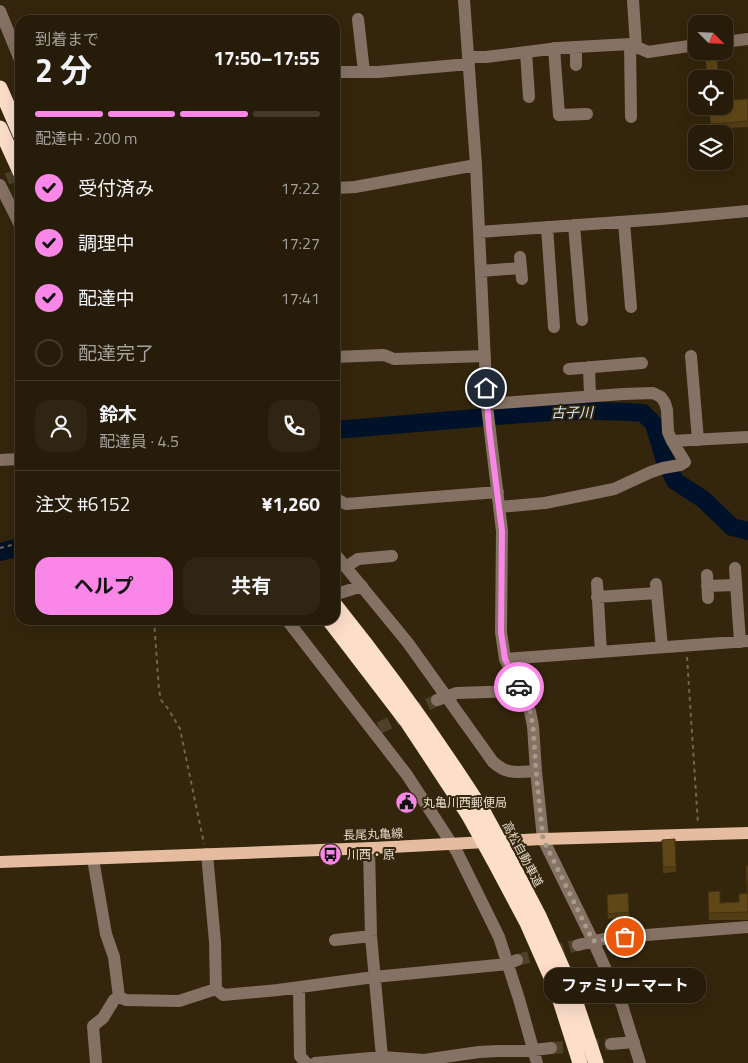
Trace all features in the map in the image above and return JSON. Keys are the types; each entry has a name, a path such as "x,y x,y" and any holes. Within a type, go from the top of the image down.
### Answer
{"highway":[{"path":"0,88 15,122"},
{"path":"0,128 7,178"},
{"name":"高松自動車道","path":"340,602 484,813 539,916 570,985 596,1063"},
{"path":"333,625 408,723 468,814 527,923 557,991 580,1063"}],"main road":[{"name":"長尾丸亀線","path":"0,862 748,832"}],"street":[{"path":"464,0 476,165 487,405 502,531 501,632 505,659 530,711 543,839 622,1005 640,1063"},
{"path":"630,117 633,0"},
{"path":"0,11 15,48"},
{"path":"358,19 364,72"},
{"path":"733,41 748,39"},
{"path":"340,72 405,70 554,48 633,45 648,52 688,46"},
{"path":"576,47 576,65"},
{"path":"554,48 559,115 587,114"},
{"path":"526,52 529,97"},
{"path":"340,188 355,187 476,165"},
{"path":"7,178 15,207"},
{"path":"479,232 748,211"},
{"path":"624,222 631,307"},
{"path":"574,226 582,320"},
{"path":"547,227 554,327"},
{"path":"481,271 521,268"},
{"path":"340,357 384,355 394,359 485,356"},
{"path":"691,356 698,440"},
{"path":"569,368 642,363"},
{"path":"589,367 590,396"},
{"path":"487,405 590,396 653,393 661,397 665,403 668,432 685,462 651,472 614,489 545,503 499,507"},
{"path":"672,441 748,437"},
{"path":"0,460 15,458"},
{"path":"340,500 346,504 498,492"},
{"path":"346,567 358,559 392,556"},
{"path":"340,560 408,643 442,699 493,762 507,771 536,771"},
{"path":"505,659 744,642 735,568"},
{"path":"597,583 600,652"},
{"path":"707,586 736,585"},
{"path":"340,598 362,586"},
{"path":"597,597 657,588 662,648"},
{"path":"291,625 377,731 458,852 513,962 538,1063"},
{"path":"442,699 457,694 520,691"},
{"path":"369,848 374,977 382,1057"},
{"path":"207,854 215,942 216,989 223,995 513,962"},
{"path":"93,858 106,934 114,957 119,997"},
{"path":"578,945 608,938 748,927"},
{"path":"335,940 372,936"},
{"path":"299,987 300,1056 306,1063"},
{"path":"119,997 126,1000 179,1001 216,989"},
{"path":"96,1063 93,1026 103,1018 114,1000 119,997"},
{"path":"611,1044 634,1042"},
{"path":"315,1063 382,1057 424,1060 479,1052 551,1048"}],"path":[{"path":"0,548 15,544"},
{"path":"154,625 161,700 180,729 207,854"},
{"path":"686,646 699,834"}],"building":[{"path":"706,60 717,60 718,70 706,70"},
{"path":"748,99 748,121 711,124 710,115 733,115 733,100"},
{"path":"675,839 676,867 663,867 662,840"},
{"path":"746,866 748,866 748,893"},
{"path":"720,891 720,903 739,902 739,894 748,893 748,912 709,913 708,892"},
{"path":"628,893 629,912 608,914 607,895"}],"waterway":[{"name":"古子川","path":"340,430 538,413 580,411 643,413 654,424 664,458 675,481 703,499 732,527 748,531"},
{"name":"古子川","path":"0,552 15,548"}],"tunnel":[{"path":"7,179 15,176"},
{"path":"379,728 437,700"},
{"path":"517,960 578,945"},
{"path":"551,1048 611,1044"}],"way so far":[{"path":"519,687 530,711 533,726 543,839 593,941 625,937"}],"place":[{"name":"丸亀川西郵便局","path":"407,802"},
{"name":"川西・原","path":"331,854"},
{"name":"ファミリーマート","path":"625,937"}],"route":[{"path":"486,388 502,531 501,632 505,659 519,687"}]}
